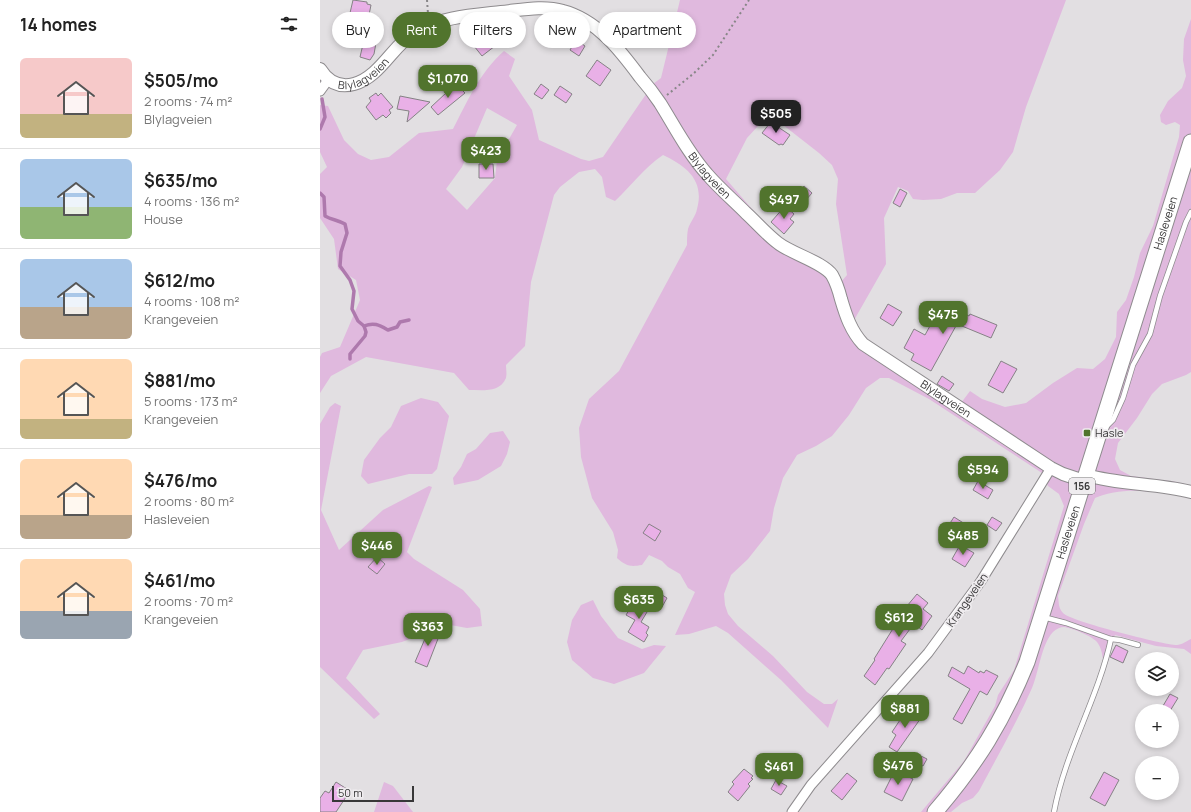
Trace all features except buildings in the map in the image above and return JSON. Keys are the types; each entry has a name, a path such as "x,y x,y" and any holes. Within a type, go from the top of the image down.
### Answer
{"main road":[{"name":"Hasleveien","path":"935,812 979,757 1004,714 1024,668 1191,142"}],"street":[{"name":"Blylagveien","path":"320,69 328,80 336,84 355,84 378,68 395,49 414,32 429,25 465,16 539,8 563,11 575,15 590,23 607,37 623,54 659,101 693,157 707,174 780,245 825,267 832,274 838,288 849,325 856,336 864,344 1051,468 1063,474 1191,492"},
{"path":"320,91 328,80"},
{"name":"Krangeveien","path":"792,812 811,785 928,653 944,632 981,581 1051,468"}],"lane":[{"path":"1099,434 1113,420 1123,398 1133,365 1150,334 1160,296 1186,222 1191,212"},
{"path":"1041,617 1066,623 1111,639 1138,645"},
{"path":"1054,812 1065,771 1097,688 1111,639"}],"path":[{"path":"659,101 693,74 713,55 749,0"}],"shaded area":[{"path":"680,0 1066,0 1026,107 1013,152 1000,170 975,193 957,193 941,199 923,200 913,199 908,191 898,187 884,218 886,264 853,322 865,342 961,403 970,391 982,399 1005,407 1026,403 1053,383 1077,368 1093,369 1105,359 1116,337 1117,312 1126,300 1140,253 1153,226 1179,137 1180,125 1175,122 1166,125 1161,122 1160,115 1168,101 1182,88 1186,76 1183,60 1184,39 1191,19 1191,372 1162,384 1152,394 1137,418 1118,443 1115,459 1120,470 1131,476 1177,482 1191,486 1191,498 1155,492 1130,491 1106,494 1095,498 1058,596 1060,609 1069,617 1118,632 1169,644 1179,645 1191,639 1191,654 1184,649 1156,646 1115,635 1103,659 1102,652 1097,642 1091,637 1064,627 1055,630 1049,637 1046,644 1032,688 1026,701 979,791 973,798 962,803 951,812 921,812 964,761 995,706 998,695 1014,670 1064,506 1059,494 1048,486 1042,473 929,399 889,378 880,378 866,388 849,415 832,436 797,455 783,478 774,508 770,531 748,559 731,575 724,594 728,614 738,626 773,656 807,692 824,704 832,704 838,699 828,728 781,680 728,633 716,626 689,634 675,635 695,592 688,588 680,574 668,567 662,561 649,555 642,565 638,566 628,565 617,558 618,550 613,532 592,498 581,457 579,428 589,399 619,371 687,245 688,229 697,209 699,199 696,182 692,175 679,164 663,155 644,171 615,201 606,197 602,177 595,169 579,172 560,187 554,195 531,282 525,346 506,365 506,378 500,386 490,390 469,390 454,373 366,357 331,376 320,393 320,357 322,353 340,347 360,300 356,280 338,269 334,239 320,218 320,174 327,167 320,152 320,105 328,106 344,140 358,154 371,160 389,157 419,133 453,129 481,78 495,59 504,51 515,59 509,76 532,110 539,140 581,159 589,161 603,157 653,84 661,78 668,48 696,48 696,12 677,12","holes":["487,108 517,125 497,160 495,178 467,210 446,189 462,167","769,114 832,165 838,179 836,204 847,275 841,282 804,252 784,240 758,216 726,179 747,138"]},
{"path":"421,398 438,402 449,416 437,469 432,474 409,474 368,484 361,476 364,460 380,438 391,427 401,406"},
{"path":"335,403 341,406 321,510 339,550 383,510 429,486 432,487 407,552 414,559 463,590 480,609 482,626 467,628 434,622 417,636 402,642 363,650 346,678 380,714 374,719 320,667 320,424 330,407"},
{"path":"503,431 510,442 507,454 501,466 478,480 454,485 453,478 461,467 467,454 476,449 490,433"},
{"path":"593,600 601,616 618,638 642,649 654,645 666,646 644,673 614,684 593,678 572,660 567,642 572,620 581,605"},
{"path":"384,782 393,786 413,812 374,812"}],"waterway":[{"path":"320,129 325,117 322,99"},
{"path":"320,193 324,197 325,216 345,224 347,233 341,252 340,266 350,280 354,291 352,309 358,321 364,326 366,332 365,336 350,354 350,359"},
{"path":"364,326 371,324 388,330 397,327 400,322 409,320"}],"place":[{"name":"Hasle","path":"1087,433"}]}
